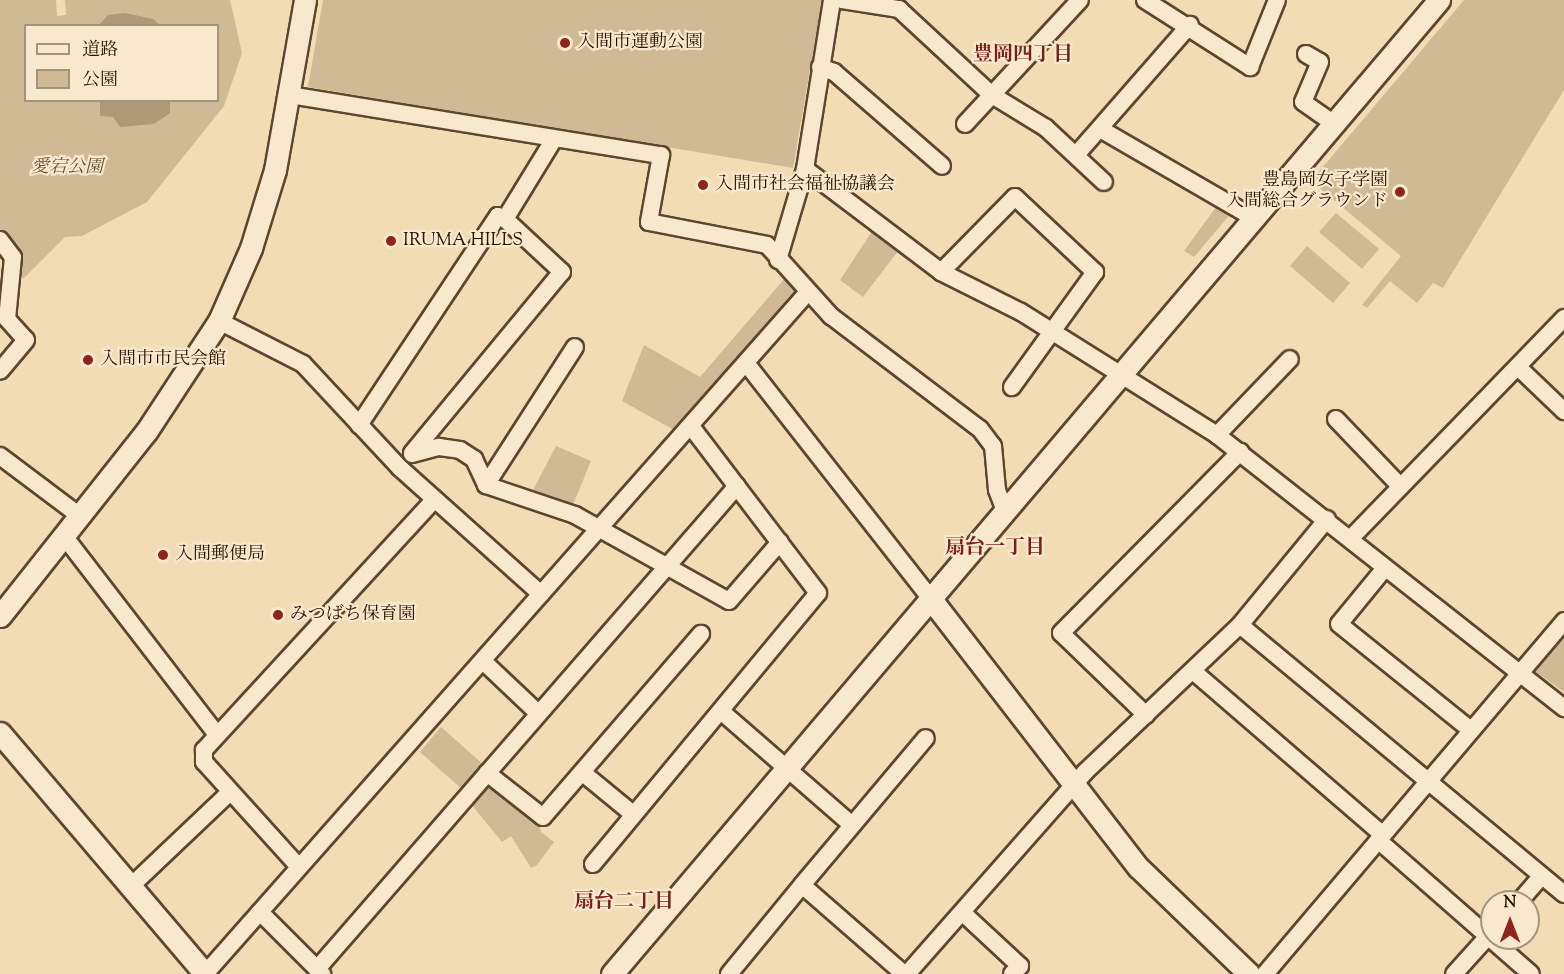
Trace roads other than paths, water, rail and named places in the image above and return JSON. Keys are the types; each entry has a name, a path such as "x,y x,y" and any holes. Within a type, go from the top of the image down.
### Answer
{"street":[{"path":"0,616 80,516 186,376 219,321 261,217 289,95 305,0"},
{"path":"778,260 805,168 832,0"},
{"path":"842,0 899,9 992,95 1046,128 1104,182"},
{"path":"965,124 1080,0"},
{"path":"1145,0 1190,25 1250,67 1277,0"},
{"path":"612,974 1438,0"},
{"path":"1076,155 1102,130 1190,25"},
{"path":"1306,54 1320,62 1303,102 1333,123"},
{"path":"820,67 834,72 942,166"},
{"path":"289,95 661,155 649,222 767,245 807,293 852,334 980,429 993,446 997,490 1005,511"},
{"path":"1102,130 1254,218"},
{"path":"505,219 554,139"},
{"path":"805,168 941,272 1049,331 1217,435 1327,519 1517,676 1564,708"},
{"path":"941,272 1015,198 1095,272 1049,331 1012,387"},
{"path":"359,425 498,216 505,219 562,272 400,468"},
{"path":"0,240 13,257 7,319 26,339 0,371"},
{"path":"0,733 205,974 484,662 541,594 602,530 807,293"},
{"path":"1350,539 1564,318"},
{"path":"219,321 303,364 400,468 541,594"},
{"path":"486,485 575,347"},
{"path":"1217,435 1290,359"},
{"path":"747,363 930,598 1072,788 1163,894 1249,974"},
{"path":"1518,368 1564,411"},
{"path":"1336,419 1400,486"},
{"path":"593,864 633,814 722,712 818,593 691,426"},
{"path":"412,454 439,447 460,450 474,459 486,485 602,530 729,601 780,542"},
{"path":"1146,715 1061,633 1240,452"},
{"path":"0,456 80,516"},
{"path":"260,912 319,971 538,713 737,486"},
{"path":"299,867 204,762 204,750 434,500"},
{"path":"802,885 906,974 963,914 1072,788 1240,626 1327,519"},
{"path":"63,536 217,735"},
{"path":"1385,568 1339,624 1471,730"},
{"path":"1265,974 1564,621"},
{"path":"1240,626 1426,784 1564,894"},
{"path":"488,773 543,817 701,634"},
{"path":"484,662 538,713"},
{"path":"1193,671 1480,925"},
{"path":"722,712 852,825"},
{"path":"729,974 926,738"},
{"path":"583,772 633,814"},
{"path":"130,887 230,792"},
{"path":"1530,890 1541,877"},
{"path":"963,914 1020,966 1012,974"},
{"path":"1454,974 1480,945"},
{"path":"1506,950 1531,974"}],"place":[{"name":"入間市運動公園","path":"565,43"},
{"name":"入間市社会福祉協議会","path":"703,185"},
{"name":"豊島岡女子学園 入間総合グラウンド","path":"1400,192"},
{"name":"IRUMA HILLS","path":"391,241"},
{"name":"入間市市民会館","path":"88,360"},
{"name":"入間郵便局","path":"163,555"},
{"name":"みつばち保育園","path":"278,615"}],"district":[{"name":"豊岡四丁目","path":"1023,55"},
{"name":"扇台一丁目","path":"995,548"},
{"name":"扇台二丁目","path":"624,902"}],"park label":[{"name":"愛宕公園","path":"67,168"}]}
